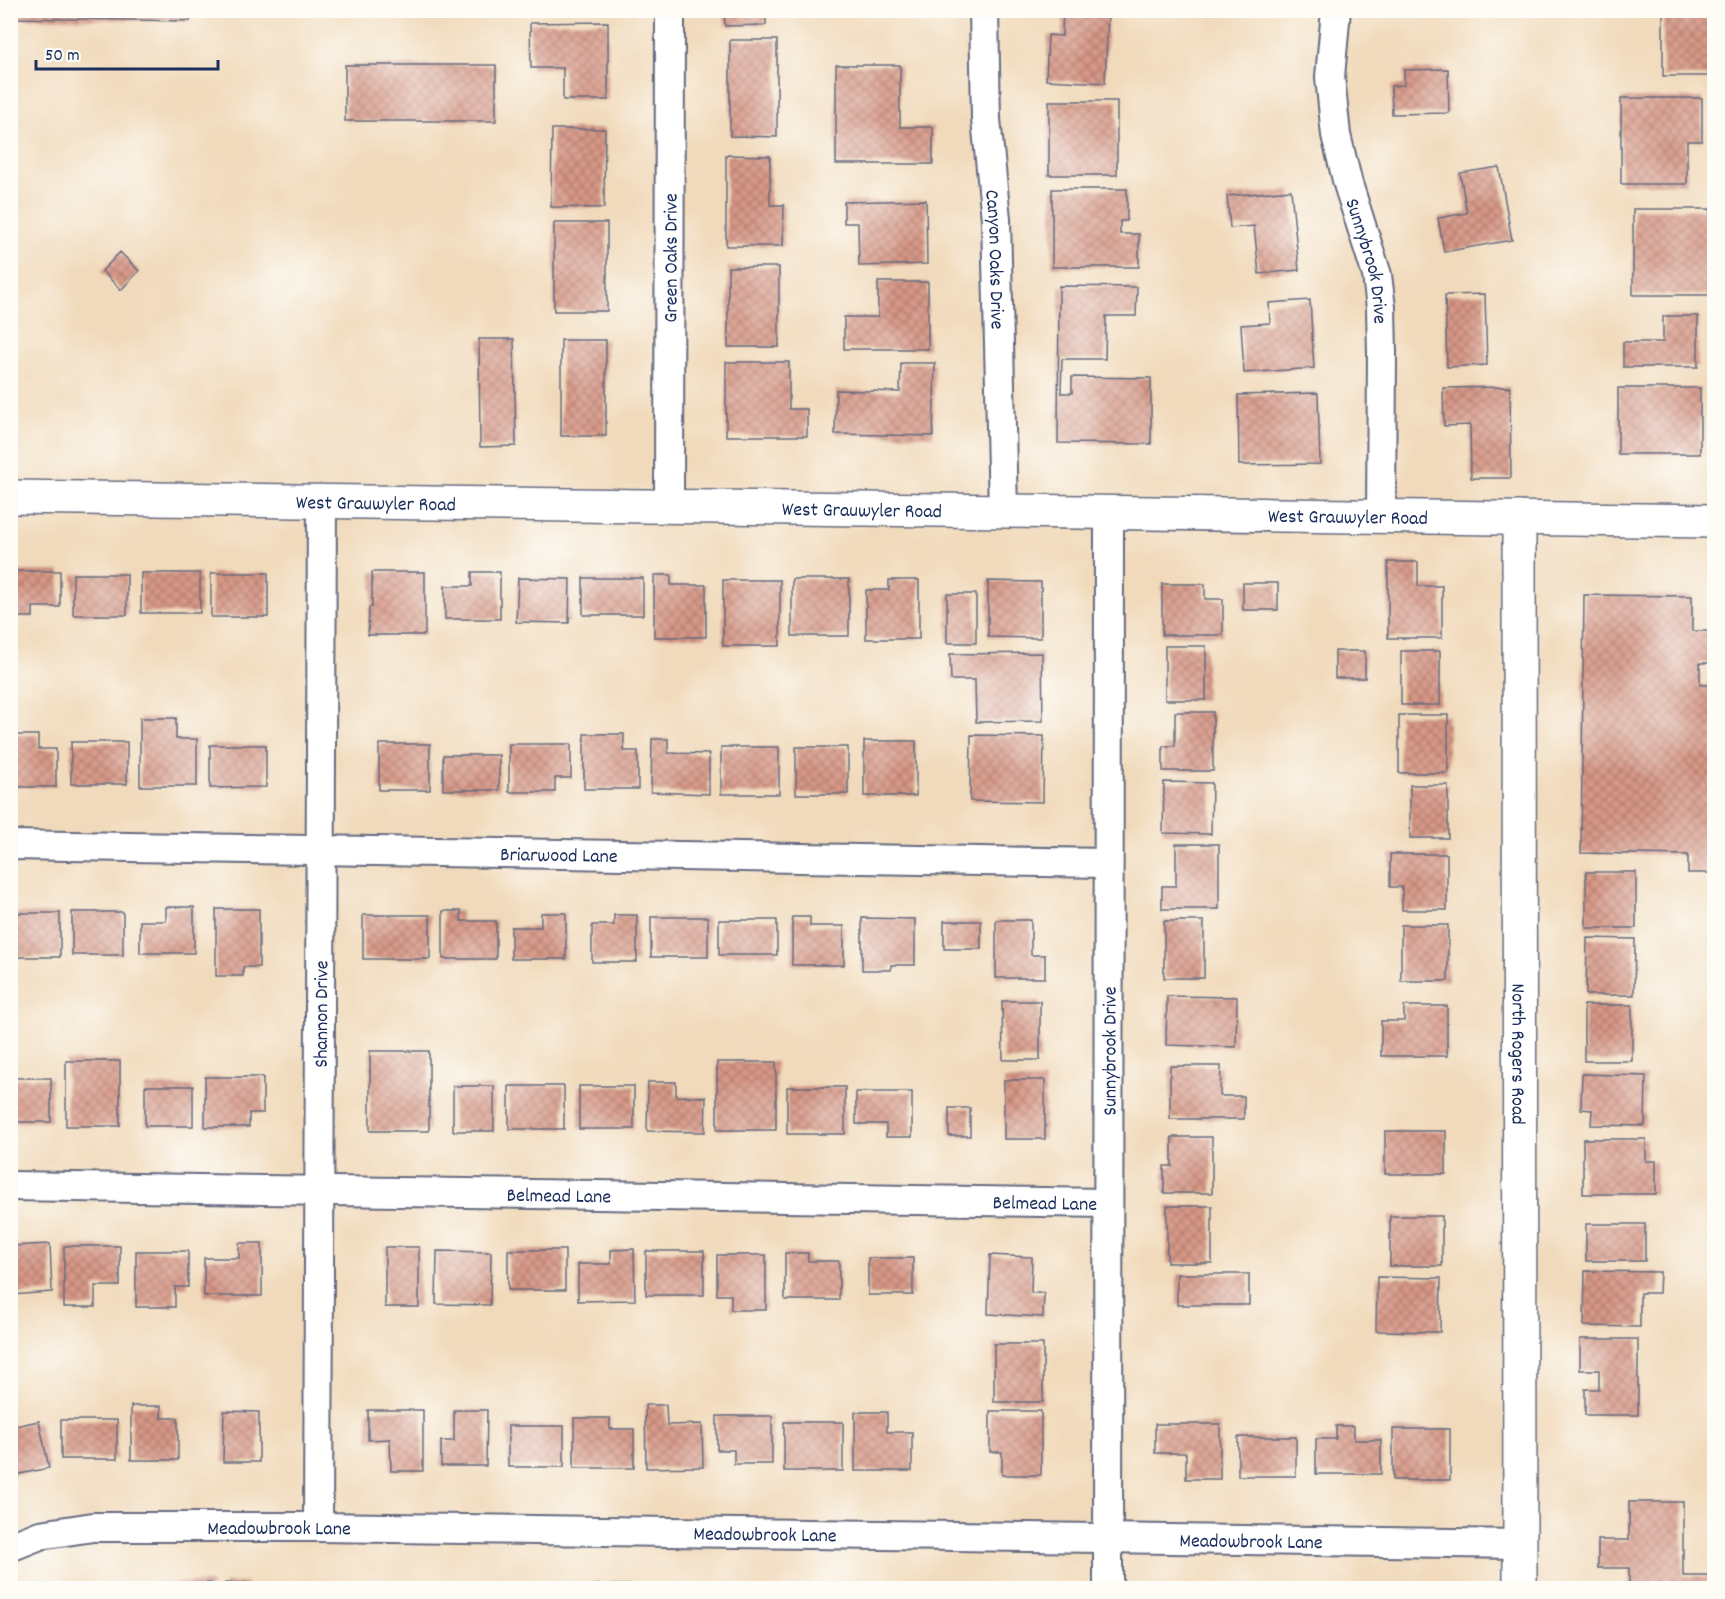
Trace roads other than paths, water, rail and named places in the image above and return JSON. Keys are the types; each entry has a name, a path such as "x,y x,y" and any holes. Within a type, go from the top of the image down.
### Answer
{"main road":[{"name":"West Grauwyler Road","path":"10,497 1714,521"},
{"name":"North Rogers Road","path":"1519,518 1520,1588"}],"street":[{"name":"Green Oaks Drive","path":"669,506 670,10"},
{"name":"Canyon Oaks Drive","path":"984,10 986,119 996,219 1003,511"},
{"name":"Sunnybrook Drive","path":"1336,10 1330,77 1336,135 1348,183 1377,275 1381,308 1381,517"},
{"name":"Shannon Drive","path":"318,1527 322,501"},
{"name":"Sunnybrook Drive","path":"1108,1588 1109,513"},
{"name":"Briarwood Lane","path":"10,845 1108,863"},
{"name":"Belmead Lane","path":"10,1186 1107,1203"},
{"name":"Meadowbrook Lane","path":"10,1547 40,1535 93,1527 318,1527 1520,1544"}]}
